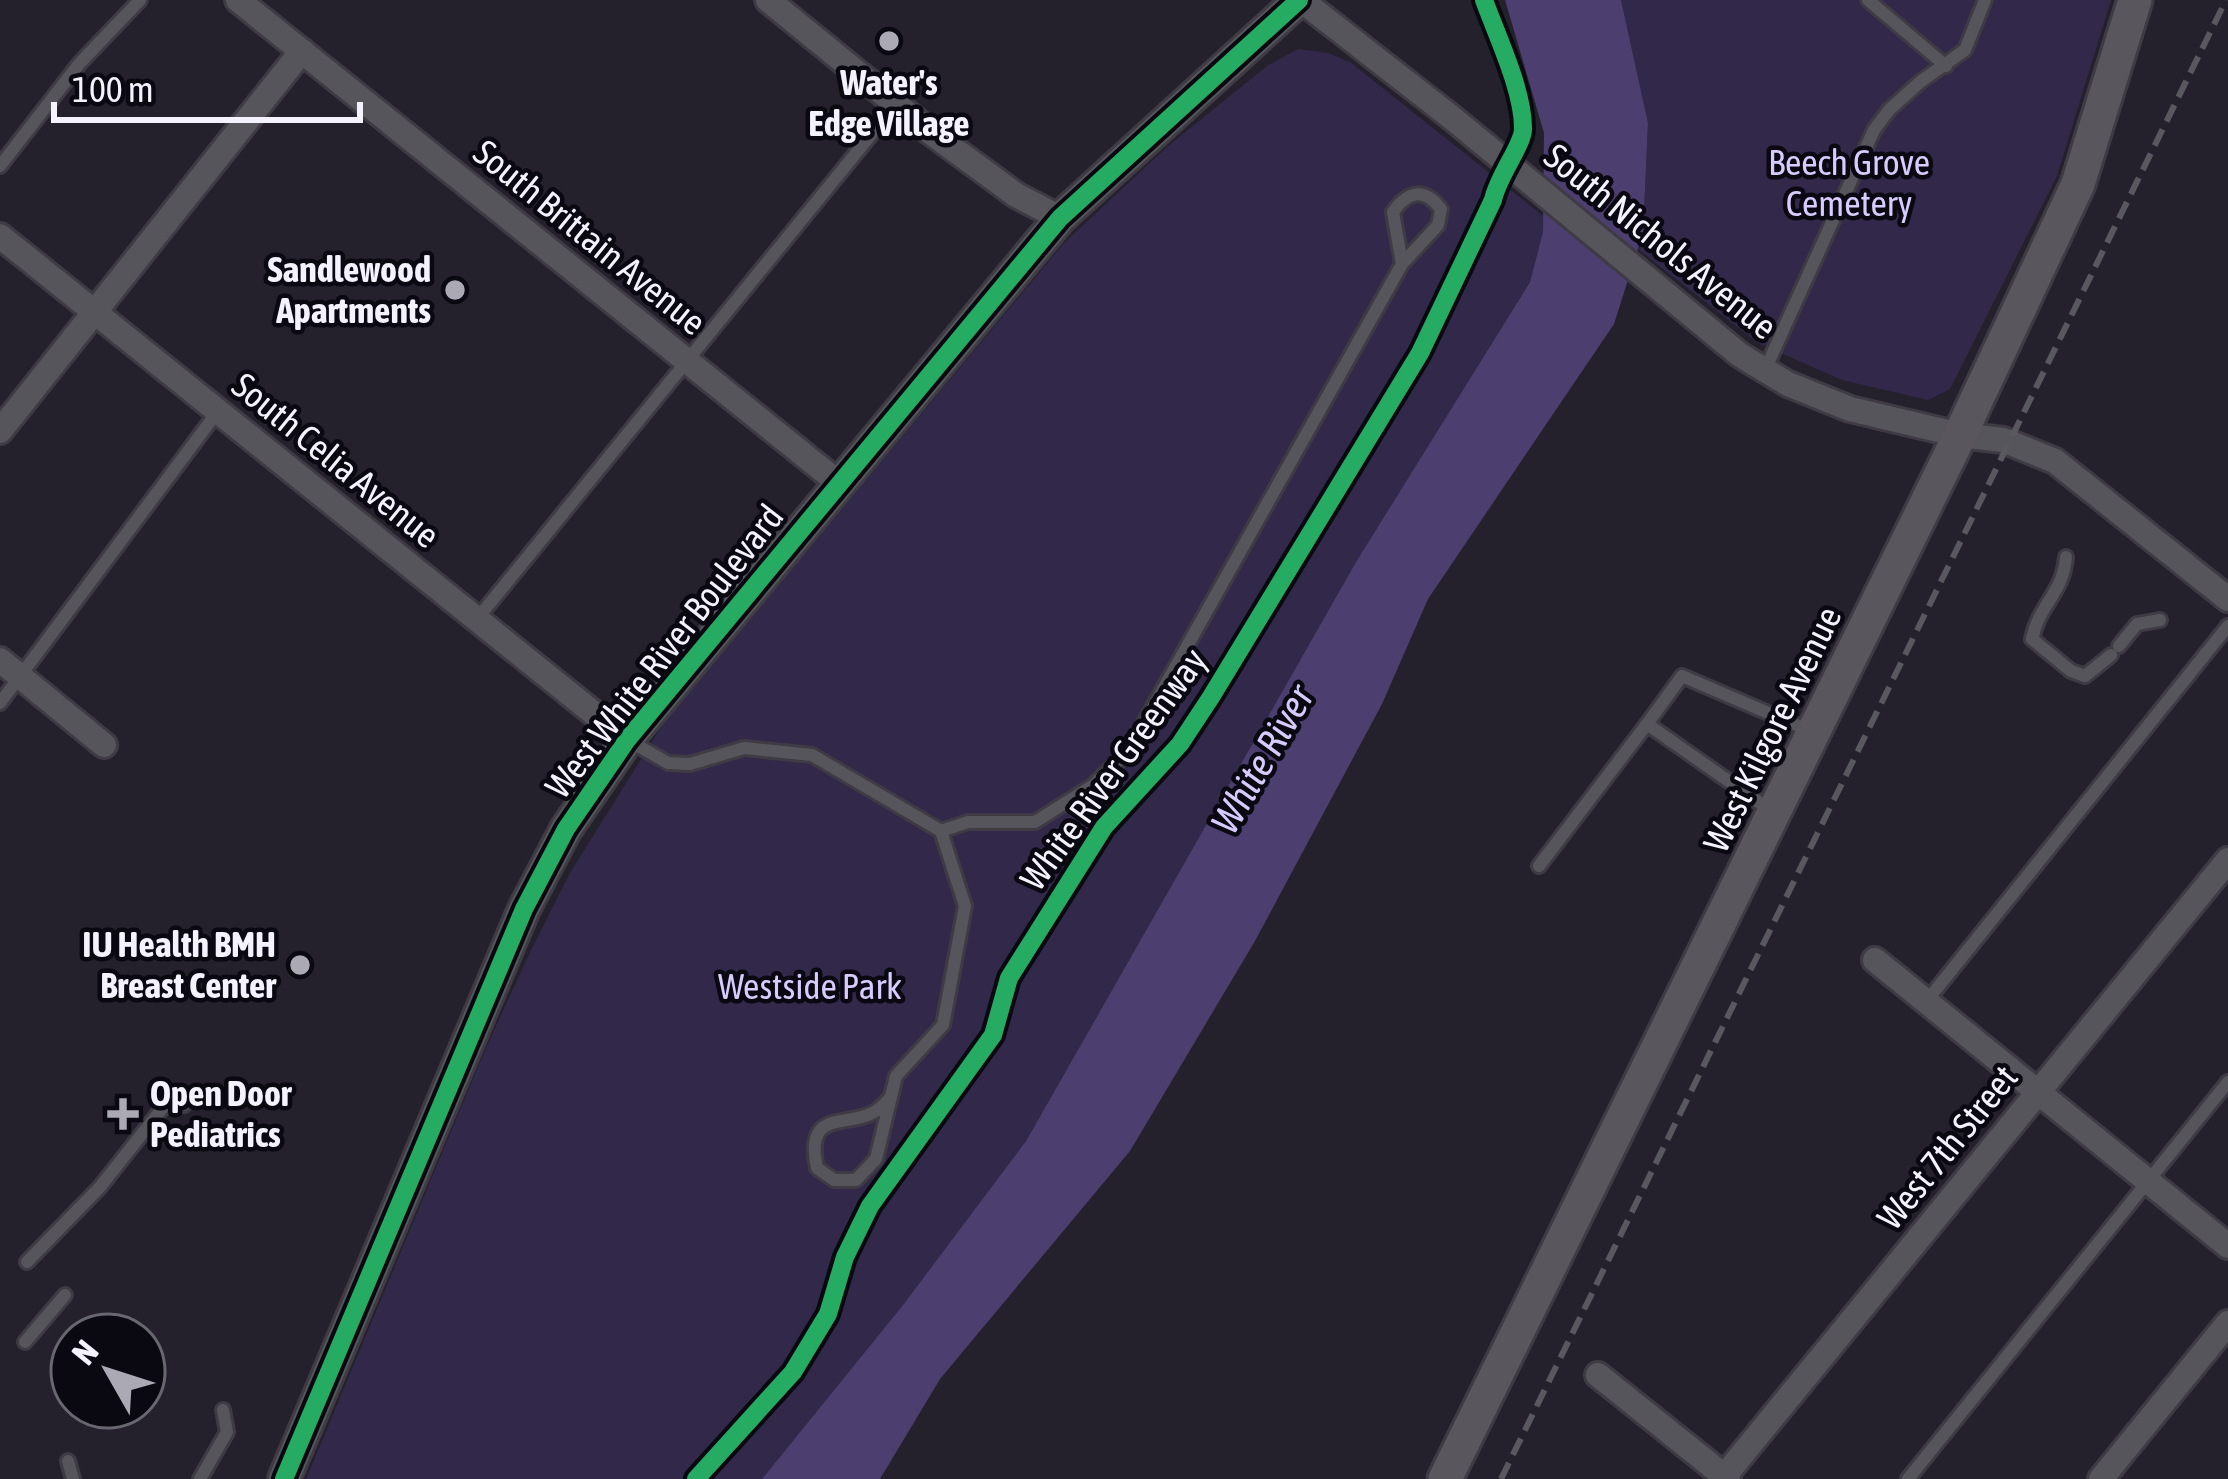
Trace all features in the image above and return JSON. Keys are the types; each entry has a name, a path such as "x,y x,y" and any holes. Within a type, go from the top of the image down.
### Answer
{"main road":[{"name":"West Kilgore Avenue","path":"1445,1479 1960,435 2078,184 2135,0"}],"street":[{"name":"South Brittain Avenue","path":"238,0 840,484"},
{"path":"768,0 1016,195 1060,218"},
{"name":"South Nichols Avenue","path":"1300,0 1451,117 1711,333 1765,370 1850,410 2021,446 2055,461 2228,599"},
{"name":"West White River Boulevard","path":"284,1479 524,909 566,829 627,740 1060,218 1300,0"},
{"path":"0,431 302,51"},
{"name":"South Celia Avenue","path":"0,236 627,740"},
{"path":"0,660 104,745"},
{"name":"West 7th Street","path":"1725,1478 2228,860"},
{"path":"1875,960 2228,1246"},
{"path":"2102,1479 2228,1323"},
{"path":"1598,1375 1725,1478"}],"lane":[{"path":"0,166 79,64 140,0"},
{"path":"1868,0 1946,66"},
{"path":"1765,370 1874,130 1889,110 1971,41 1985,0"},
{"path":"477,619 896,104"},
{"path":"941,831 968,822 1035,822 1092,786 1127,752 1402,264 1438,225 1441,209 1431,196 1418,192 1403,198 1394,212 1402,264"},
{"path":"0,703 218,411"},
{"path":"2066,557 2064,583 2036,617 2032,639 2071,671 2085,676 2137,624 2160,620"},
{"path":"1926,1002 2228,626"},
{"path":"1539,866 1682,676 1813,732"},
{"path":"1647,724 1774,813"},
{"path":"627,740 668,763 690,764 744,748 812,755 941,831 965,906 944,1024 896,1076 876,1159 856,1180 833,1180 818,1168 813,1150 820,1131 837,1119 875,1112 890,1097"},
{"path":"1908,1479 2228,1082"},
{"path":"27,1262 100,1187 172,1096 184,1105"},
{"path":"25,1342 65,1295"},
{"path":"200,1479 227,1432 223,1410"},
{"path":"68,1462 73,1479"}],"green space":[{"name":"Beech Grove Cemetery","path":"1621,0 2111,0 2057,176 1950,389 1928,400 1842,380 1758,343 1639,250 1648,123"},
{"name":"Westside Park","path":"1298,49 1350,62 1547,219 1530,282 1356,562 1026,1141 903,1305 762,1479 306,1479 530,952 571,871 665,721 1064,243 1167,147 1267,66"}],"water":[{"name":"White River","path":"1505,0 1621,0 1648,123 1643,233 1614,324 1428,599 1382,704 1255,941 1130,1151 940,1379 880,1479 762,1479 903,1305 1026,1141 1356,562 1530,282 1543,232 1544,133"}],"railway":[{"path":"1501,1479 2226,0"}],"cycle path":[{"path":"284,1479 524,909 566,829 627,740 1060,218 1299,0"},
{"name":"White River Greenway","path":"696,1479 793,1372 828,1314 845,1257 870,1206 993,1035 1009,978 1104,827 1180,744 1211,697 1420,353 1523,130 1515,82 1484,0"}],"place":[{"name":"Water's Edge Village","path":"889,41"},
{"name":"Sandlewood Apartments","path":"455,290"},
{"name":"IU Health BMH Breast Center","path":"300,965"},
{"name":"Open Door Pediatrics","path":"123,1114"}]}
